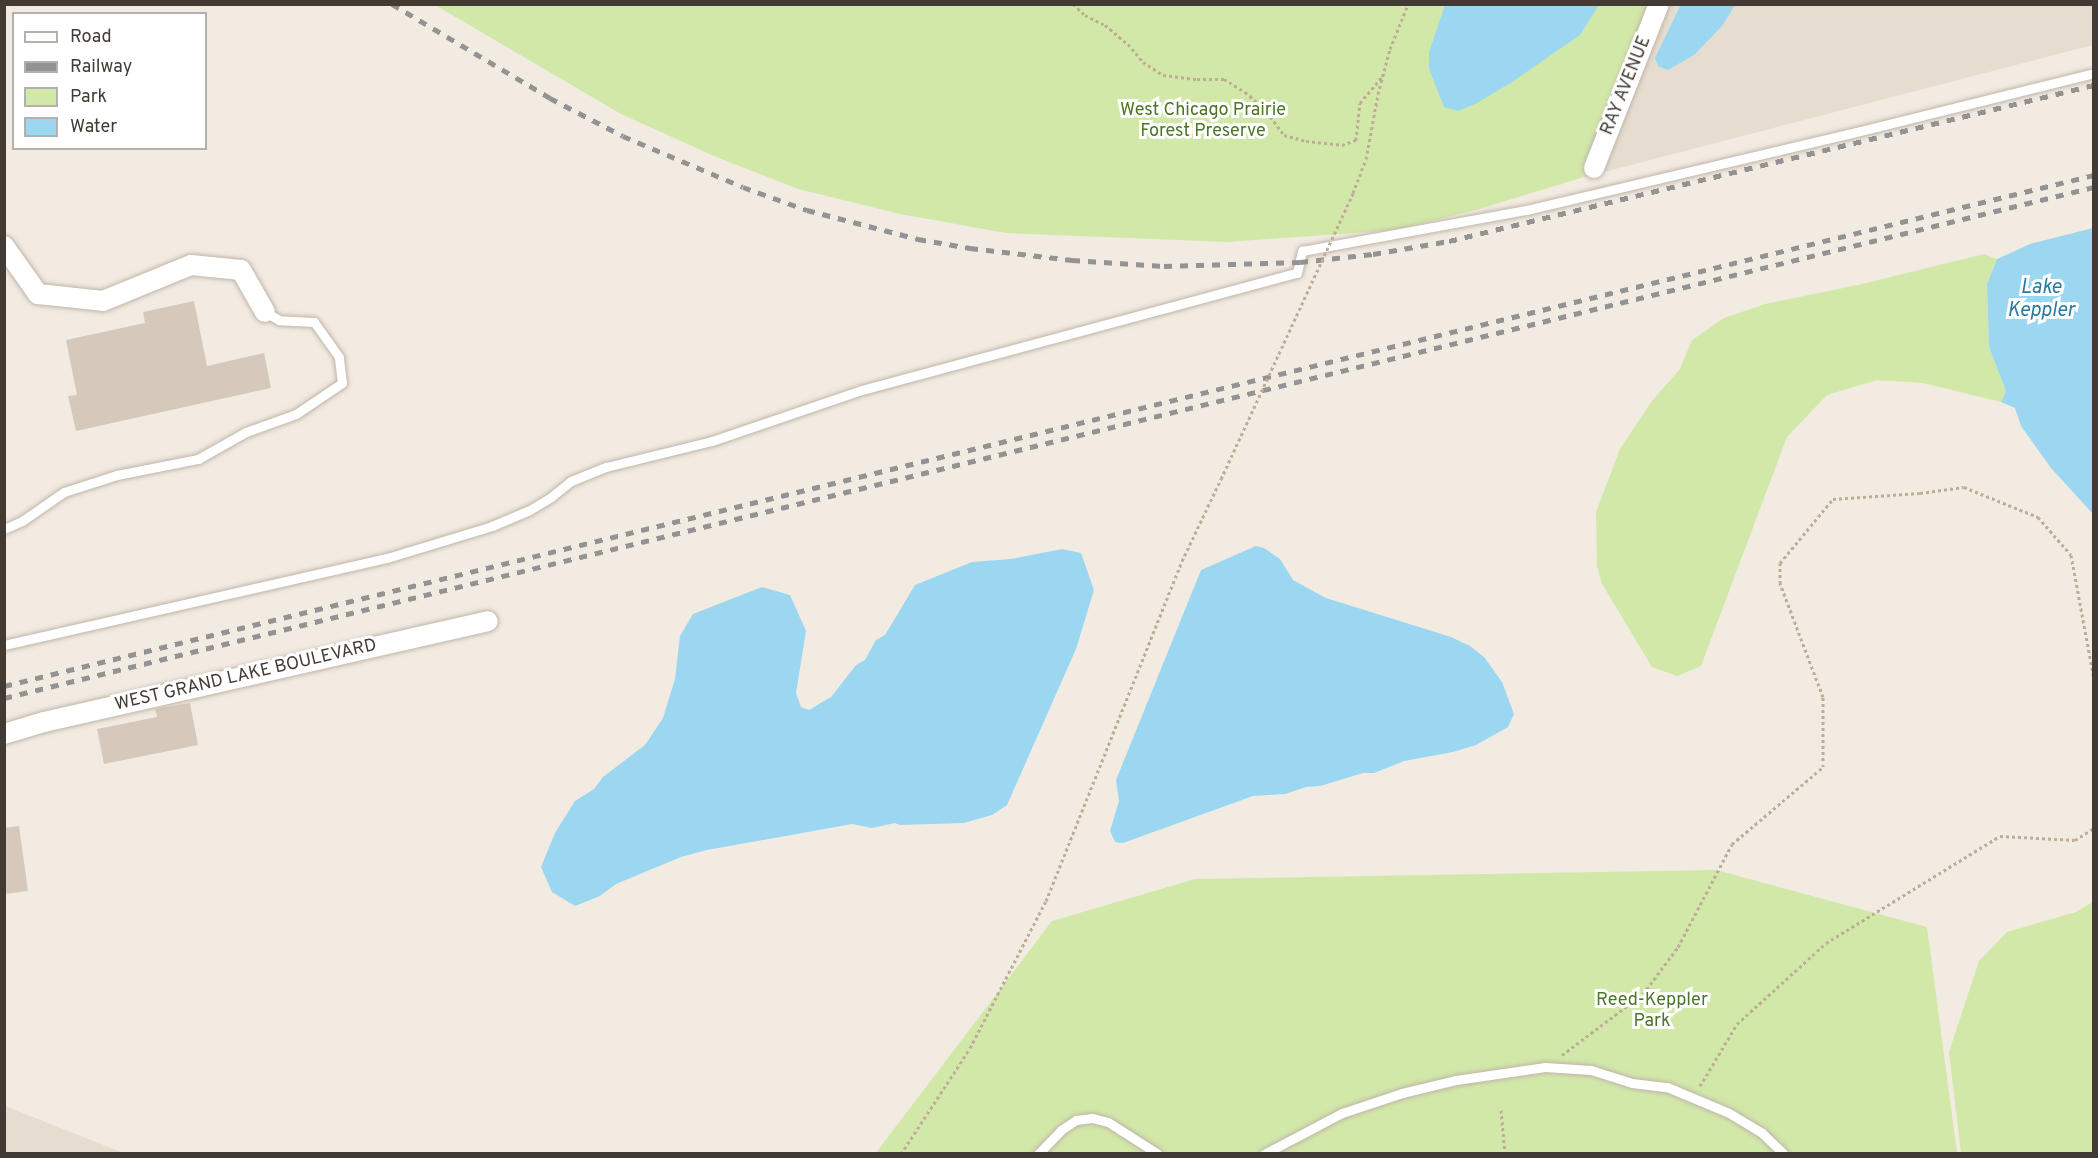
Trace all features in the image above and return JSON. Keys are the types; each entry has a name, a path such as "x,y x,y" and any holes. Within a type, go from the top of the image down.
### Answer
{"street":[{"name":"RAY AVENUE","path":"1594,168 1659,4"},
{"path":"4,246 38,294 103,301 191,265 241,270 265,312"},
{"name":"WEST GRAND LAKE BOULEVARD","path":"4,734 44,722 488,621"}],"lane":[{"path":"4,645 387,558 492,526 528,511 571,481 606,467 712,441 862,390 1297,273 1302,252 1526,210 2094,73"},
{"path":"4,529 22,521 64,492 117,475 198,459 246,432 296,414 342,383 339,357 314,322 279,320 265,312"},
{"path":"1264,1154 1342,1113 1402,1093 1467,1078 1545,1067 1591,1070 1632,1083 1667,1087 1729,1113 1762,1132 1784,1154"},
{"path":"1038,1154 1061,1130 1076,1120 1092,1118 1108,1122 1158,1154"}],"path":[{"path":"1073,4 1085,15 1105,26 1128,44 1143,62 1162,75 1224,79 1263,107 1284,135 1306,141 1342,145 1356,140 1360,103 1382,77"},
{"path":"901,1154 970,1048 1046,901 1182,561 1353,193 1366,159 1378,94 1390,49 1408,4"},
{"path":"1545,1067 1643,994 1678,947 1732,844 1823,767 1823,697 1780,583 1780,563 1833,500 1964,487 2038,517 2071,555 2094,679"},
{"path":"1693,1098 1737,1024 1826,943 2000,836 2075,840 2094,828"},
{"path":"1501,1110 1505,1154"}],"shaded area":[{"path":"1650,5 2093,5 2093,45 1581,178"},
{"path":"5,1106 124,1153 5,1153"}],"green space":[{"name":"West Chicago Prairie Forest Preserve","path":"435,5 1650,5 1581,178 1476,210 1395,230 1227,242 1006,233 900,214 798,189 714,156 621,114"},
{"path":"1984,254 1997,259 1987,284 1989,347 2006,391 2001,402 1923,383 1877,380 1827,395 1787,437 1701,666 1677,676 1652,667 1602,584 1597,566 1596,512 1620,449 1651,402 1680,369 1692,340 1724,318 1765,304 1858,285"},
{"name":"Reed-Keppler Park","path":"1716,870 1927,927 1957,1153 875,1154 1052,921 1195,879"},
{"path":"2093,902 2093,1153 1961,1153 1949,1052 1979,961 2007,932 2076,912"}],"water":[{"path":"1445,4 1599,5 1580,35 1512,82 1477,103 1458,111 1444,107 1429,69 1429,52"},
{"path":"1681,4 1735,5 1722,26 1694,55 1668,70 1658,66 1655,58"},
{"name":"Lake Keppler","path":"2094,228 2093,514 2051,468 2021,426 2015,408 2001,402 2006,391 1989,347 1987,284 1997,259 2030,244"},
{"path":"1256,546 1264,548 1280,559 1293,580 1326,598 1451,637 1470,646 1484,657 1502,682 1514,714 1508,727 1476,745 1453,752 1404,761 1374,773 1363,773 1285,794 1253,796 1123,843 1115,842 1110,831 1119,801 1116,780 1201,570"},
{"path":"1062,549 1081,553 1094,590 1076,649 1007,805 992,815 964,823 900,825 895,823 872,828 852,824 707,850 681,857 616,884 600,896 575,906 552,892 541,867 555,833 575,801 594,789 603,777 645,745 663,718 675,679 680,636 693,614 762,587 790,595 806,631 796,693 801,707 809,710 831,697 856,665 865,660 876,640 885,635 915,585 972,562 1011,559"}],"building":[{"path":"194,301 207,366 264,353 271,388 76,431 68,396 77,395 66,340 145,323 143,312"},
{"path":"190,703 198,745 104,764 97,729 157,717 155,709"},
{"path":"19,826 28,891 4,894 4,828"}],"railway":[{"path":"392,4 550,98 623,136 743,187 807,210 918,239 970,248 1072,260 1164,266 1300,262 1373,254 1449,241 2094,85"},
{"path":"4,686 2094,175"},
{"path":"4,698 2094,187"}]}
